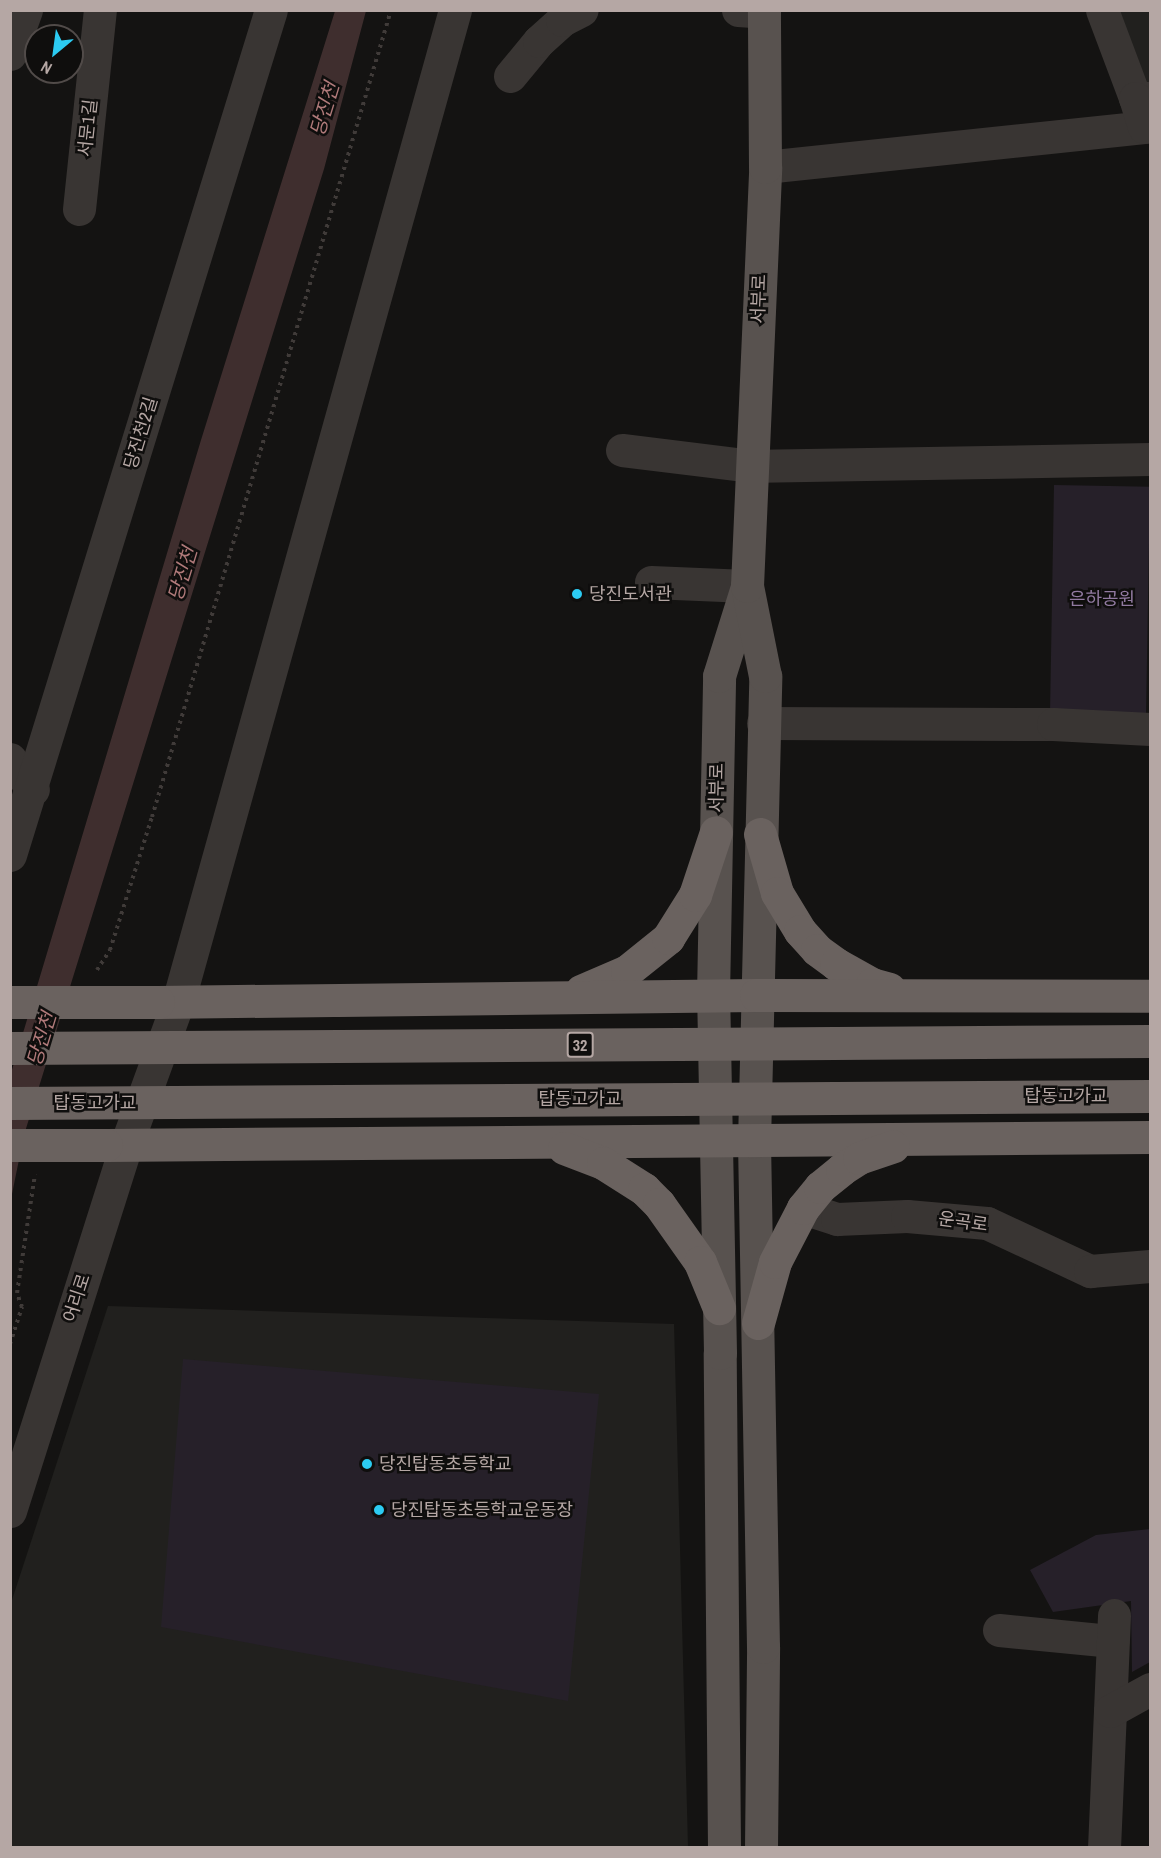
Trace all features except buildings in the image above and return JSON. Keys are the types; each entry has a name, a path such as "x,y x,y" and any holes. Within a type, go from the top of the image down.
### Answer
{"highway":[{"path":"550,998 578,992 627,971 668,938 695,895 716,832"},
{"path":"760,834 777,893 789,916 817,950 854,975 908,995"},
{"path":"10,1002 713,995 1150,996"},
{"name":"32","path":"10,1048 1150,1041"},
{"name":"탑동고가교","path":"10,1103 1150,1096"},
{"path":"10,1145 754,1142 1150,1137"},
{"path":"758,1323 775,1262 803,1208 820,1187 859,1158 896,1145 942,1138"},
{"path":"533,1142 584,1154 644,1189 688,1242 709,1281 719,1308"}],"main road":[{"name":"서부로","path":"756,11 765,167 747,586 765,676 754,1142 763,1647 761,1848"},
{"name":"서부로","path":"724,1848 719,1308 713,995 719,676 747,586"}],"street":[{"path":"10,54 26,10"},
{"name":"서문1길","path":"79,209 100,10"},
{"name":"당진천2길","path":"10,855 33,789 271,10"},
{"name":"어리로","path":"10,1511 116,1145 147,1086 168,1002 455,10"},
{"path":"510,76 539,41 562,20 582,10"},
{"path":"765,167 1145,117 1102,10"},
{"path":"622,450 753,466 1150,459"},
{"path":"651,582 747,586"},
{"path":"763,723 1053,724 1150,729"},
{"path":"10,759 33,789"},
{"name":"운곡로","path":"803,1208 837,1219 907,1216 987,1222 1090,1271 1150,1266"},
{"path":"999,1630 1113,1628 1104,1848"},
{"path":"1110,1711 1150,1689"}],"path":[{"path":"92,977 110,951 152,817 391,10"},
{"path":"10,1344 22,1306 17,1293 37,1169"}],"shaded area":[{"path":"1118,11 1150,11 1150,93"},
{"name":"당진탑동초등학교","path":"108,1306 674,1324 688,1847 11,1848 11,1603"}],"green space":[{"name":"은하공원","path":"1054,485 1150,487 1146,714 1050,712"},
{"name":"당진탑동초등학교운동장","path":"183,1359 599,1394 568,1701 161,1627"},
{"path":"1150,1529 1150,1662 1132,1672 1131,1601 1053,1612 1030,1570 1096,1535"}],"water":[{"name":"당진천","path":"335,11 366,11 324,169 24,1135 11,1199 11,1073 201,440"}],"place":[{"name":"당진도서관","path":"577,594"},
{"name":"당진탑동초등학교","path":"367,1464"},
{"name":"당진탑동초등학교운동장","path":"379,1510"}]}
